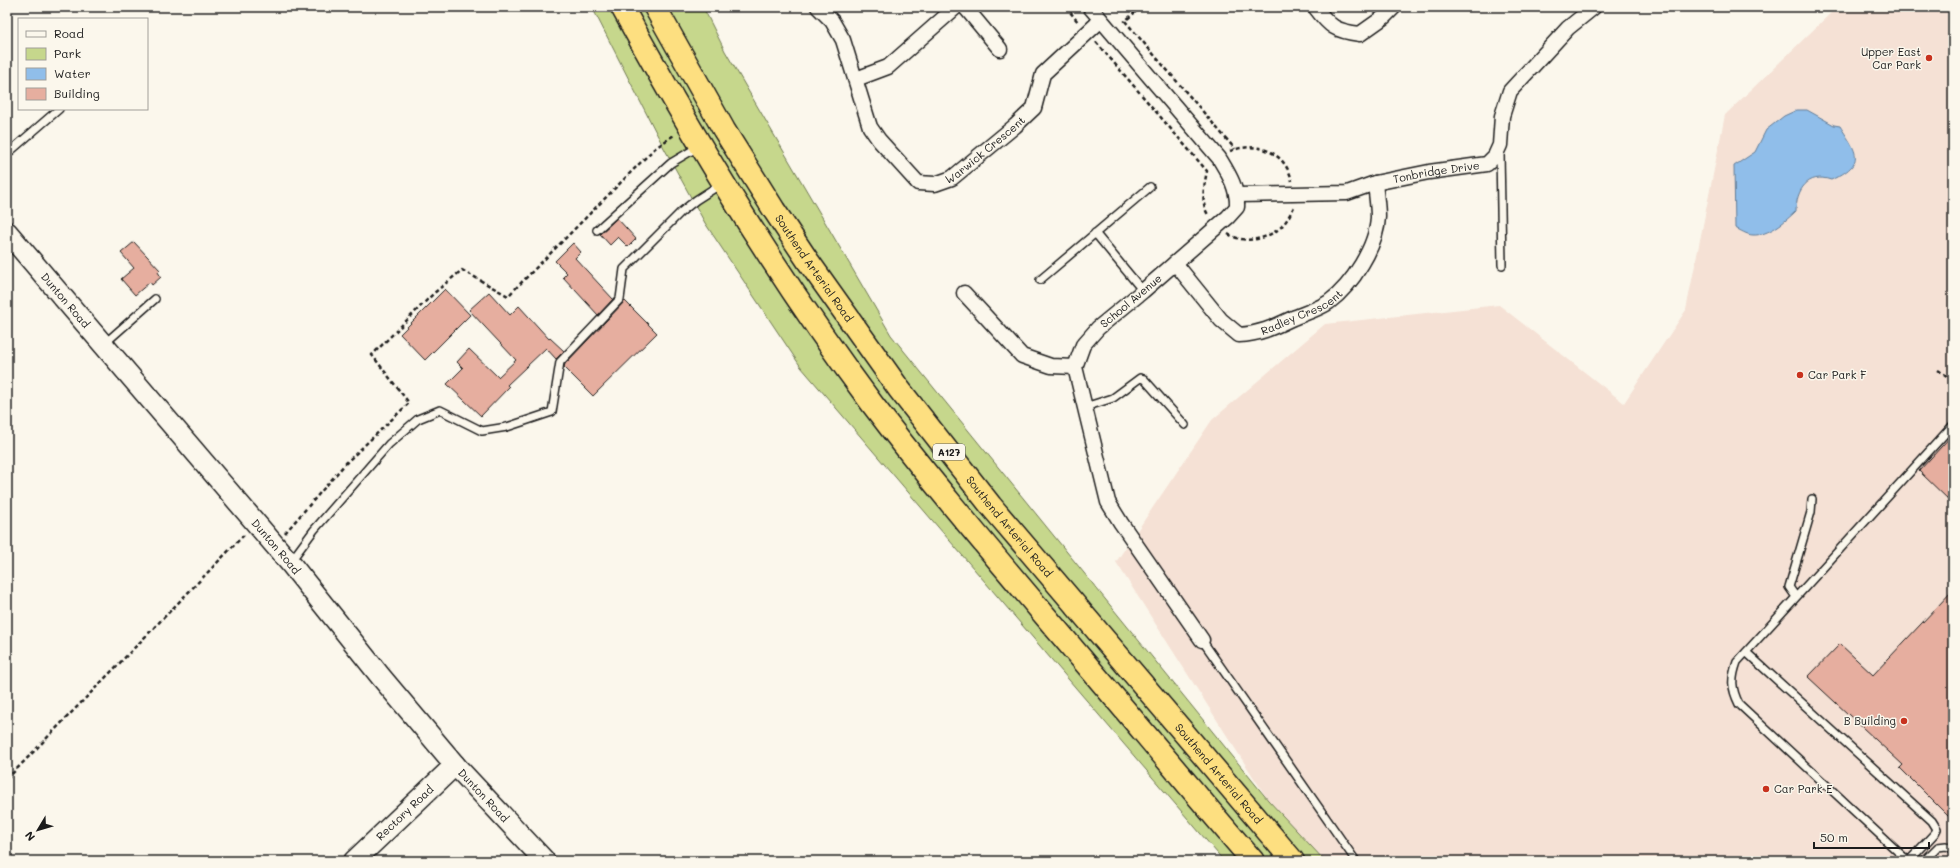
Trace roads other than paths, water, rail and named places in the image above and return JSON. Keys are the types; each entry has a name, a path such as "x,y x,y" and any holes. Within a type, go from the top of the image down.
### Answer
{"highway":[{"name":"A127","path":"622,7 700,146 723,183 785,280 873,404 977,535 1253,861"},
{"name":"Southend Arterial Road","path":"655,7 724,130 774,210 808,261 899,389 991,506 1292,861"}],"street":[{"name":"Warwick Crescent","path":"818,7 832,21 843,40 870,127 879,140 918,183 936,184 952,178 1015,126 1034,108 1043,74 1101,20"},
{"path":"856,79 888,67 956,7"},
{"path":"965,7 1000,49"},
{"path":"1090,7 1219,158 1230,175 1238,195"},
{"path":"1315,7 1325,21 1340,32 1360,34 1384,17 1394,7"},
{"name":"Tonbridge Drive","path":"1238,195 1347,193 1375,183 1429,172 1487,164 1495,156 1500,145 1502,116 1510,90 1568,28 1594,7"},
{"name":"Radley Crescent","path":"1175,264 1221,320 1239,335 1254,334 1265,330 1328,302 1347,285 1360,265 1375,236 1378,216 1375,183"},
{"name":"School Avenue","path":"1075,367 1083,345 1098,328 1143,292 1238,207 1238,195"},
{"name":"Dunton Road","path":"7,232 290,563 381,677 455,765 545,861"},
{"path":"964,293 1022,356 1050,366 1075,367 1108,502 1202,640"},
{"name":"Rectory Road","path":"354,861 455,765"}],"lane":[{"path":"7,154 58,110"},
{"path":"1500,145 1502,265"},
{"path":"597,230 671,163 700,146"},
{"path":"290,563 314,530 364,470 389,444 418,419 440,410 482,430 507,427 552,412 560,362 620,299 624,270 680,212 723,183"},
{"path":"1040,280 1150,187"},
{"path":"1095,233 1143,292"},
{"path":"103,344 155,299"},
{"path":"1085,406 1113,398 1140,378 1144,379 1185,425"},
{"path":"1746,652 1932,821 1936,829 1936,833 1908,861 1739,704 1733,692 1733,673 1736,662 1953,425"},
{"path":"1796,597 1789,587 1811,512 1812,498"},
{"path":"1202,640 1356,861"},
{"path":"1924,861 1938,847 1946,846 1953,850"}],"water":[{"path":"1797,110 1807,110 1834,125 1840,126 1854,150 1854,163 1842,174 1831,180 1823,178 1816,179 1805,185 1798,196 1796,211 1771,230 1759,235 1751,235 1735,228 1734,166 1755,152 1766,130 1784,116"}],"place":[{"name":"Upper East Car Park","path":"1929,58"},
{"name":"Car Park F","path":"1800,375"},
{"name":"B Building","path":"1904,721"},
{"name":"Car Park E","path":"1766,789"}]}
